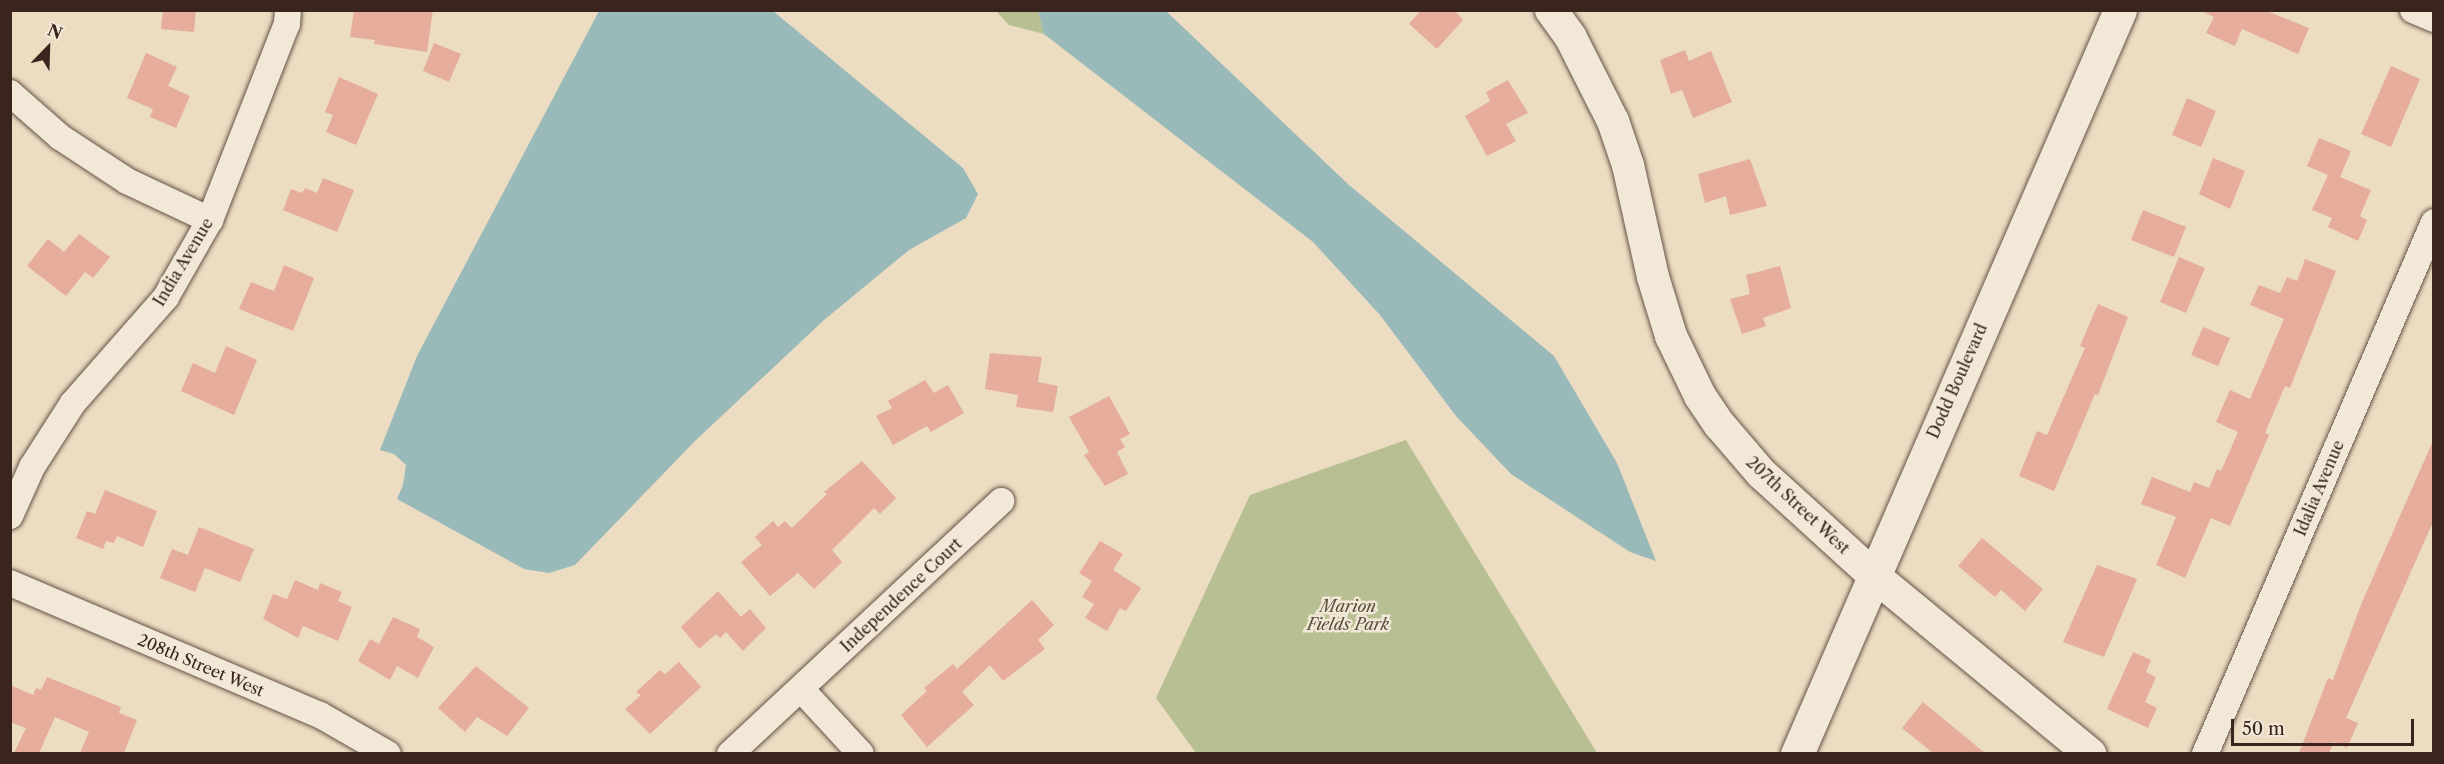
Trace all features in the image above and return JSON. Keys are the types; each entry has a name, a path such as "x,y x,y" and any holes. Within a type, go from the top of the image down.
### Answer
{"main road":[{"name":"Dodd Boulevard","path":"1797,753 1872,574 2120,10"}],"street":[{"name":"India Avenue","path":"10,516 32,466 73,403 166,297 210,220 287,24 288,10"},
{"name":"207th Street West","path":"1551,10 1571,38 1613,121 1628,165 1661,306 1700,396 1761,473 1872,574 2090,753"},
{"path":"2413,10 2433,19"},
{"path":"10,93 60,137 128,181 210,220"},
{"name":"Idalia Avenue","path":"2205,753 2433,222"},
{"name":"Independence Court","path":"730,753 1001,501"},
{"name":"208th Street West","path":"10,583 320,715 388,753"},
{"path":"801,689 861,753"}],"green space":[{"path":"996,11 1038,11 1044,34 1009,25"},
{"name":"Marion Fields Park","path":"1406,440 1597,753 1196,753 1156,698 1250,495"}],"water":[{"path":"599,11 773,11 963,168 978,194 966,218 909,250 824,320 696,440 575,565 549,573 524,569 397,499 403,485 406,465 394,454 380,450 417,356"},
{"path":"1038,11 1166,11 1349,185 1554,356 1617,463 1656,561 1630,552 1511,474 1456,416 1380,315 1313,242 1044,34"}],"building":[{"path":"163,10 196,10 194,32 161,29"},
{"path":"354,10 433,10 427,52 374,44 375,40 350,37"},
{"path":"1421,10 1454,10 1463,20 1437,49 1409,24"},
{"path":"2200,10 2264,10 2309,28 2298,54 2242,29 2235,46 2206,33 2214,17"},
{"path":"434,43 461,54 449,82 423,71"},
{"path":"1685,50 1689,61 1711,51 1732,102 1693,118 1682,90 1671,94 1660,60"},
{"path":"146,53 177,67 168,86 190,96 176,128 150,117 153,109 127,98"},
{"path":"2391,66 2420,79 2391,147 2361,134"},
{"path":"339,77 378,94 356,145 326,132 333,115 325,112"},
{"path":"1508,80 1528,113 1506,124 1516,141 1487,156 1465,116 1490,101 1486,92"},
{"path":"2187,98 2216,111 2201,147 2172,135"},
{"path":"2319,138 2351,151 2340,177 2371,190 2360,216 2367,220 2358,241 2328,227 2332,218 2312,210 2328,175 2307,166"},
{"path":"2213,158 2245,171 2230,209 2199,194"},
{"path":"1750,159 1767,206 1730,215 1726,196 1705,203 1698,174"},
{"path":"323,178 354,190 337,232 283,210 291,189 302,193 305,188 317,193"},
{"path":"2143,210 2186,227 2174,257 2131,240"},
{"path":"79,234 110,257 93,278 85,272 66,296 27,266 48,239 64,252"},
{"path":"2179,257 2205,268 2186,313 2160,302"},
{"path":"2305,259 2336,271 2290,388 2285,386 2265,433 2269,435 2230,526 2211,518 2185,578 2156,565 2176,517 2141,504 2152,477 2190,492 2194,482 2209,488 2217,469 2221,471 2238,432 2216,422 2230,390 2250,399 2284,319 2250,305 2259,285 2280,293 2287,277 2297,281"},
{"path":"284,265 314,278 293,331 239,309 251,282 274,291"},
{"path":"1780,266 1791,308 1763,318 1766,326 1742,334 1730,299 1750,294 1746,275"},
{"path":"2098,304 2128,317 2098,395 2095,394 2054,491 2019,476 2037,431 2047,435 2085,348 2080,346"},
{"path":"2203,327 2230,338 2218,366 2191,355"},
{"path":"226,346 257,360 234,415 181,391 193,363 215,373"},
{"path":"990,353 1042,357 1038,382 1058,386 1053,412 1016,407 1018,395 985,389"},
{"path":"925,380 934,393 948,385 964,413 931,432 927,426 893,445 876,416 892,408 888,401"},
{"path":"1109,396 1130,434 1120,439 1125,447 1117,452 1128,474 1105,486 1084,455 1089,452 1069,417"},
{"path":"2433,441 2433,522 2346,718 2358,723 2347,748 2334,742 2329,753 2299,753 2328,678 2333,680 2362,602"},
{"path":"862,461 896,498 880,514 874,508 832,550 842,562 814,589 798,573 770,596 741,562 762,545 755,537 773,521 778,527 785,521 792,528 827,494 824,492"},
{"path":"105,490 157,511 143,547 117,536 114,543 106,541 103,549 76,538 87,511 95,514"},
{"path":"199,527 254,549 240,582 205,568 195,592 160,578 172,549 188,555"},
{"path":"1982,538 2043,589 2025,611 2001,590 1995,597 1958,566"},
{"path":"1100,541 1123,554 1113,570 1141,588 1126,611 1120,608 1107,631 1085,618 1094,604 1082,597 1092,581 1079,573"},
{"path":"2097,565 2137,579 2104,657 2063,642"},
{"path":"295,580 318,590 320,583 342,592 338,601 352,607 338,641 303,626 298,638 263,619 273,594 287,599"},
{"path":"718,591 741,617 750,609 766,628 743,651 726,632 720,638 716,634 699,649 681,627"},
{"path":"1032,600 1054,625 1038,640 1045,649 1003,681 990,665 962,692 974,705 927,747 901,715 927,691 924,688 953,664 957,669"},
{"path":"393,617 420,629 417,637 434,647 418,678 397,666 390,680 358,661 370,639 379,644"},
{"path":"2133,652 2151,660 2146,672 2156,677 2145,702 2157,708 2148,728 2107,709"},
{"path":"679,662 701,687 650,734 625,709 641,695 636,692 660,670 665,674"},
{"path":"476,666 529,708 507,736 477,717 465,732 438,708"},
{"path":"47,677 121,707 119,713 137,720 124,753 80,753 89,732 55,717 39,753 14,753 26,728 10,722 10,685 33,695 36,688 41,690"},
{"path":"1923,702 1985,753 1933,753 1902,728"}]}
